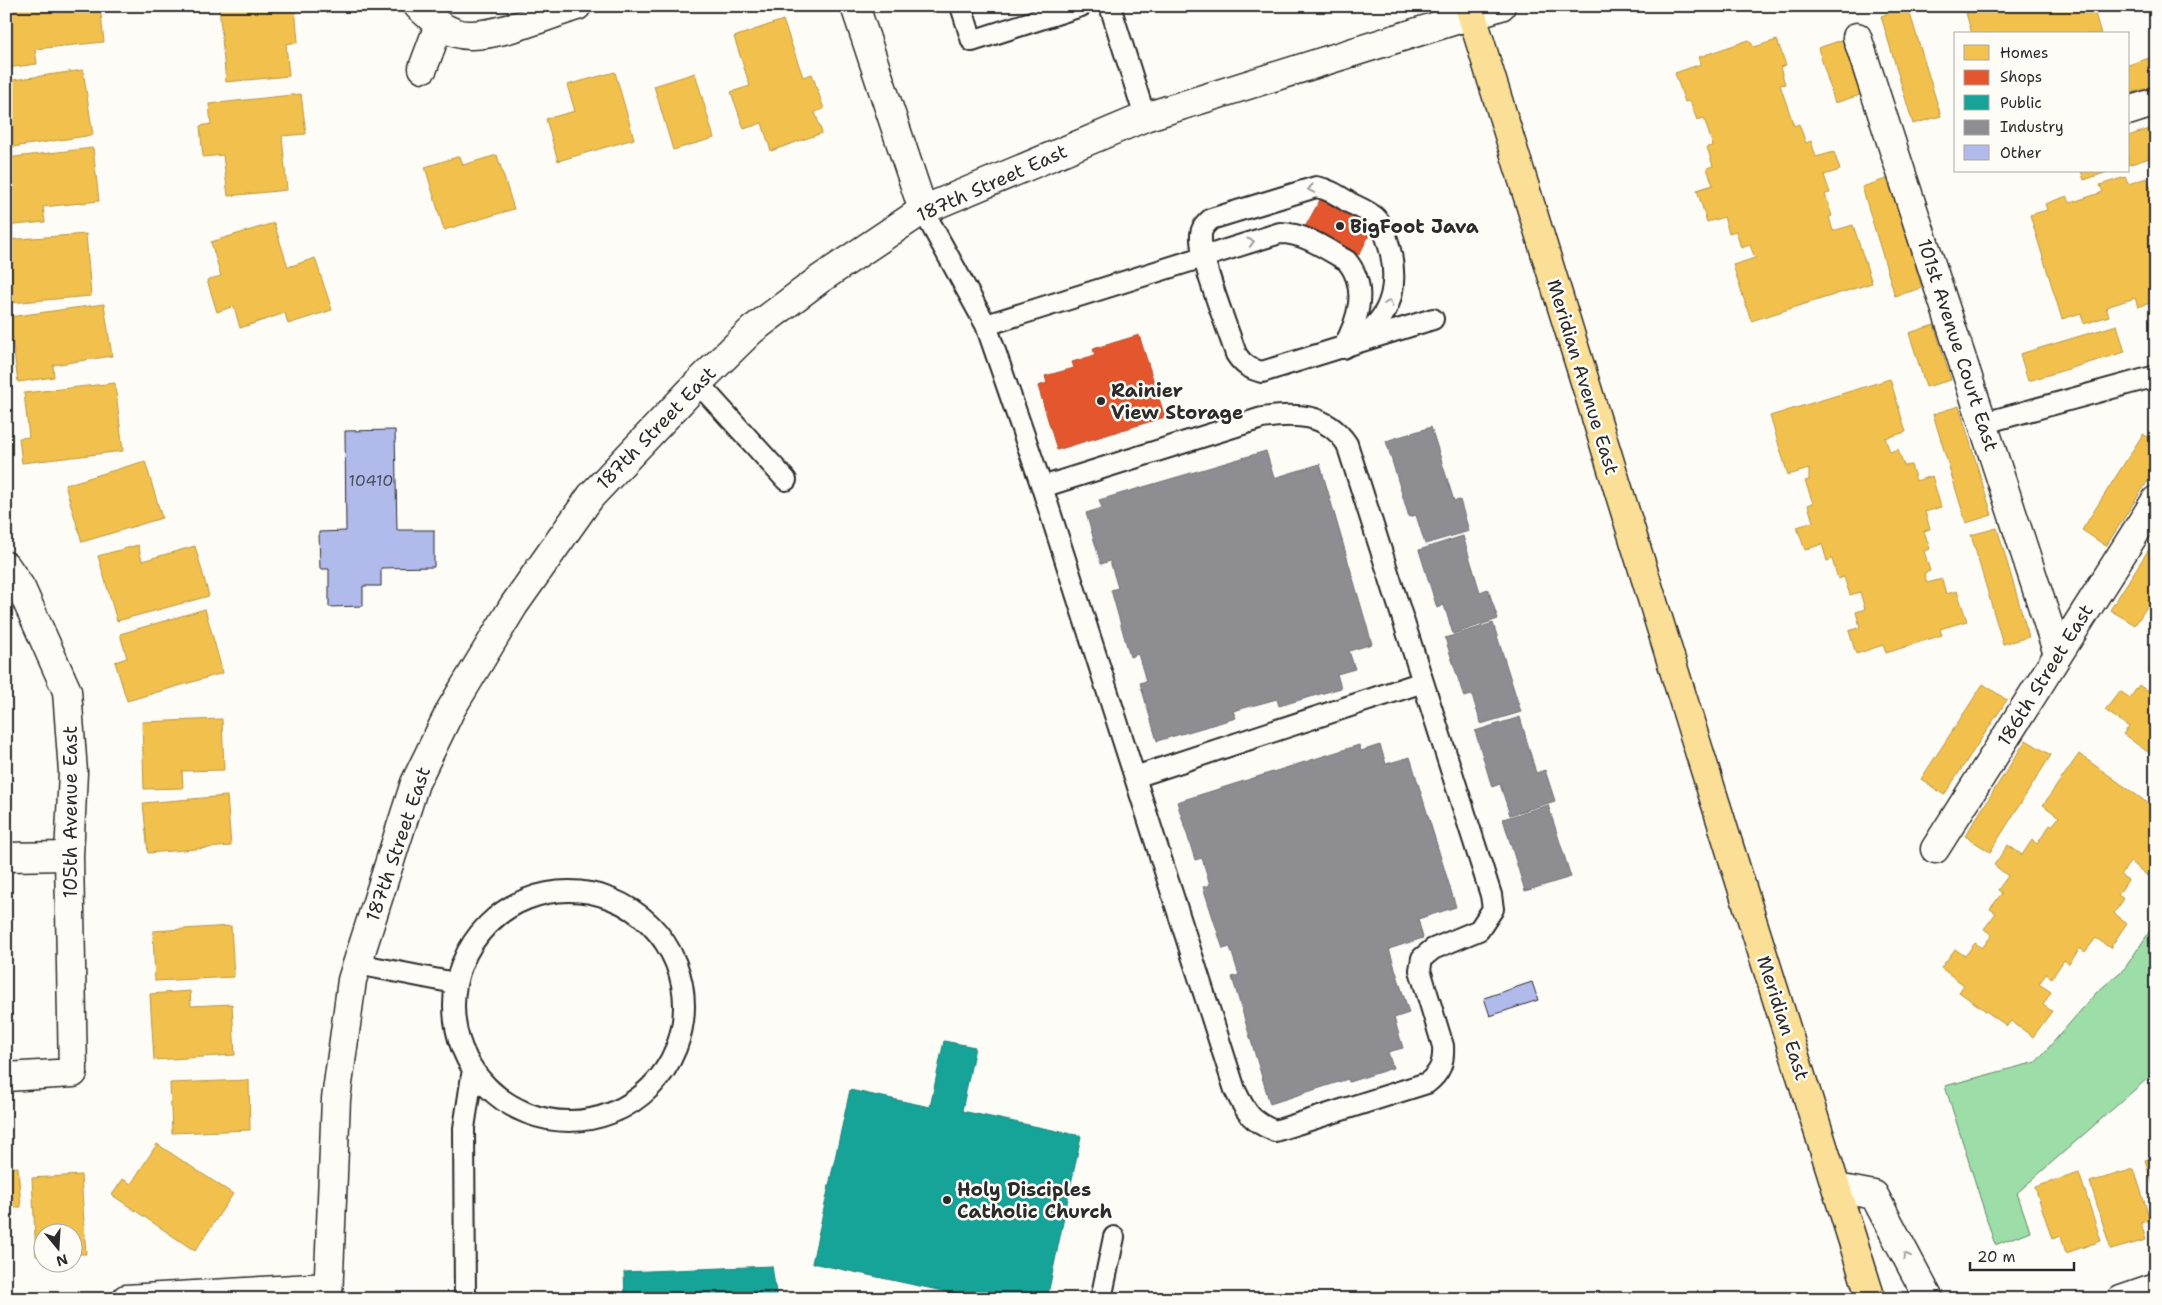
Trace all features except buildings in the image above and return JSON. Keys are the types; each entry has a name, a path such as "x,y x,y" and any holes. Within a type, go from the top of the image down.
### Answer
{"main road":[{"name":"Meridian Avenue East","path":"1470,11 1695,738"},
{"name":"Meridian East","path":"1695,738 1871,1299"}],"street":[{"path":"418,6 439,25 450,32 472,36 498,31 577,6"},
{"path":"855,6 923,210"},
{"name":"187th Street East","path":"328,1293 336,1099 352,980 415,783 451,710 514,605 591,496 698,383 752,330 820,279 923,210 1144,117 1470,11 1501,6"},
{"path":"423,68 439,25"},
{"name":"101st Avenue Court East","path":"1857,37 2058,654"},
{"path":"2130,111 2156,102"},
{"name":"186th Street East","path":"1934,849 2156,500"},
{"name":"105th Avenue East","path":"6,566 21,588 67,691 73,772 69,856 73,1073 6,1077"},
{"path":"6,857 69,856"},
{"path":"1837,1188 1874,1195 1929,1299"},
{"path":"2122,1299 2156,1286"},
{"path":"126,1299 328,1293"}],"lane":[{"path":"961,6 972,41 1081,6"},
{"path":"1110,6 1144,117"},
{"path":"1343,348 1360,339 1376,326 1385,313 1391,297 1394,281 1392,262 1388,242 1376,217 1326,188 1316,187 1210,219 1203,228 1201,236 1204,257 1236,354 1242,363 1253,370 1262,372 1343,348 1434,319"},
{"path":"923,210 986,324 1042,487 1235,1090 1244,1110 1258,1124 1275,1131 1427,1084 1438,1074 1444,1058 1443,1046 1420,970 1422,958 1433,949 1479,930 1493,909 1491,895 1347,444 1338,430 1324,422 1300,416 1284,415 1262,418 1042,487"},
{"path":"986,324 1280,233 1290,233 1300,235 1347,262 1357,279 1360,296 1358,314 1354,329 1343,348"},
{"path":"1984,423 2156,376"},
{"path":"698,383 786,480"},
{"path":"1134,776 1423,682"},
{"path":"571,890 610,897 645,918 670,948 683,986 683,1026 671,1060 648,1090 618,1110 583,1120 546,1119 512,1107 484,1084 473,1069 464,1054 453,1019 455,983 470,945 496,915 531,896 571,890"},
{"path":"357,964 455,983"},
{"path":"465,1299 464,1128 473,1069"},
{"path":"1101,1299 1114,1237"}],"green space":[{"path":"2156,922 2156,1071 2017,1193 2030,1231 1995,1245 1945,1086 2036,1062 2096,993 2125,968"}],"place":[{"name":"BigFoot Java","path":"1340,226"},
{"name":"Rainier View Storage","path":"1101,401"},
{"name":"Holy Disciples Catholic Church","path":"947,1200"}]}
